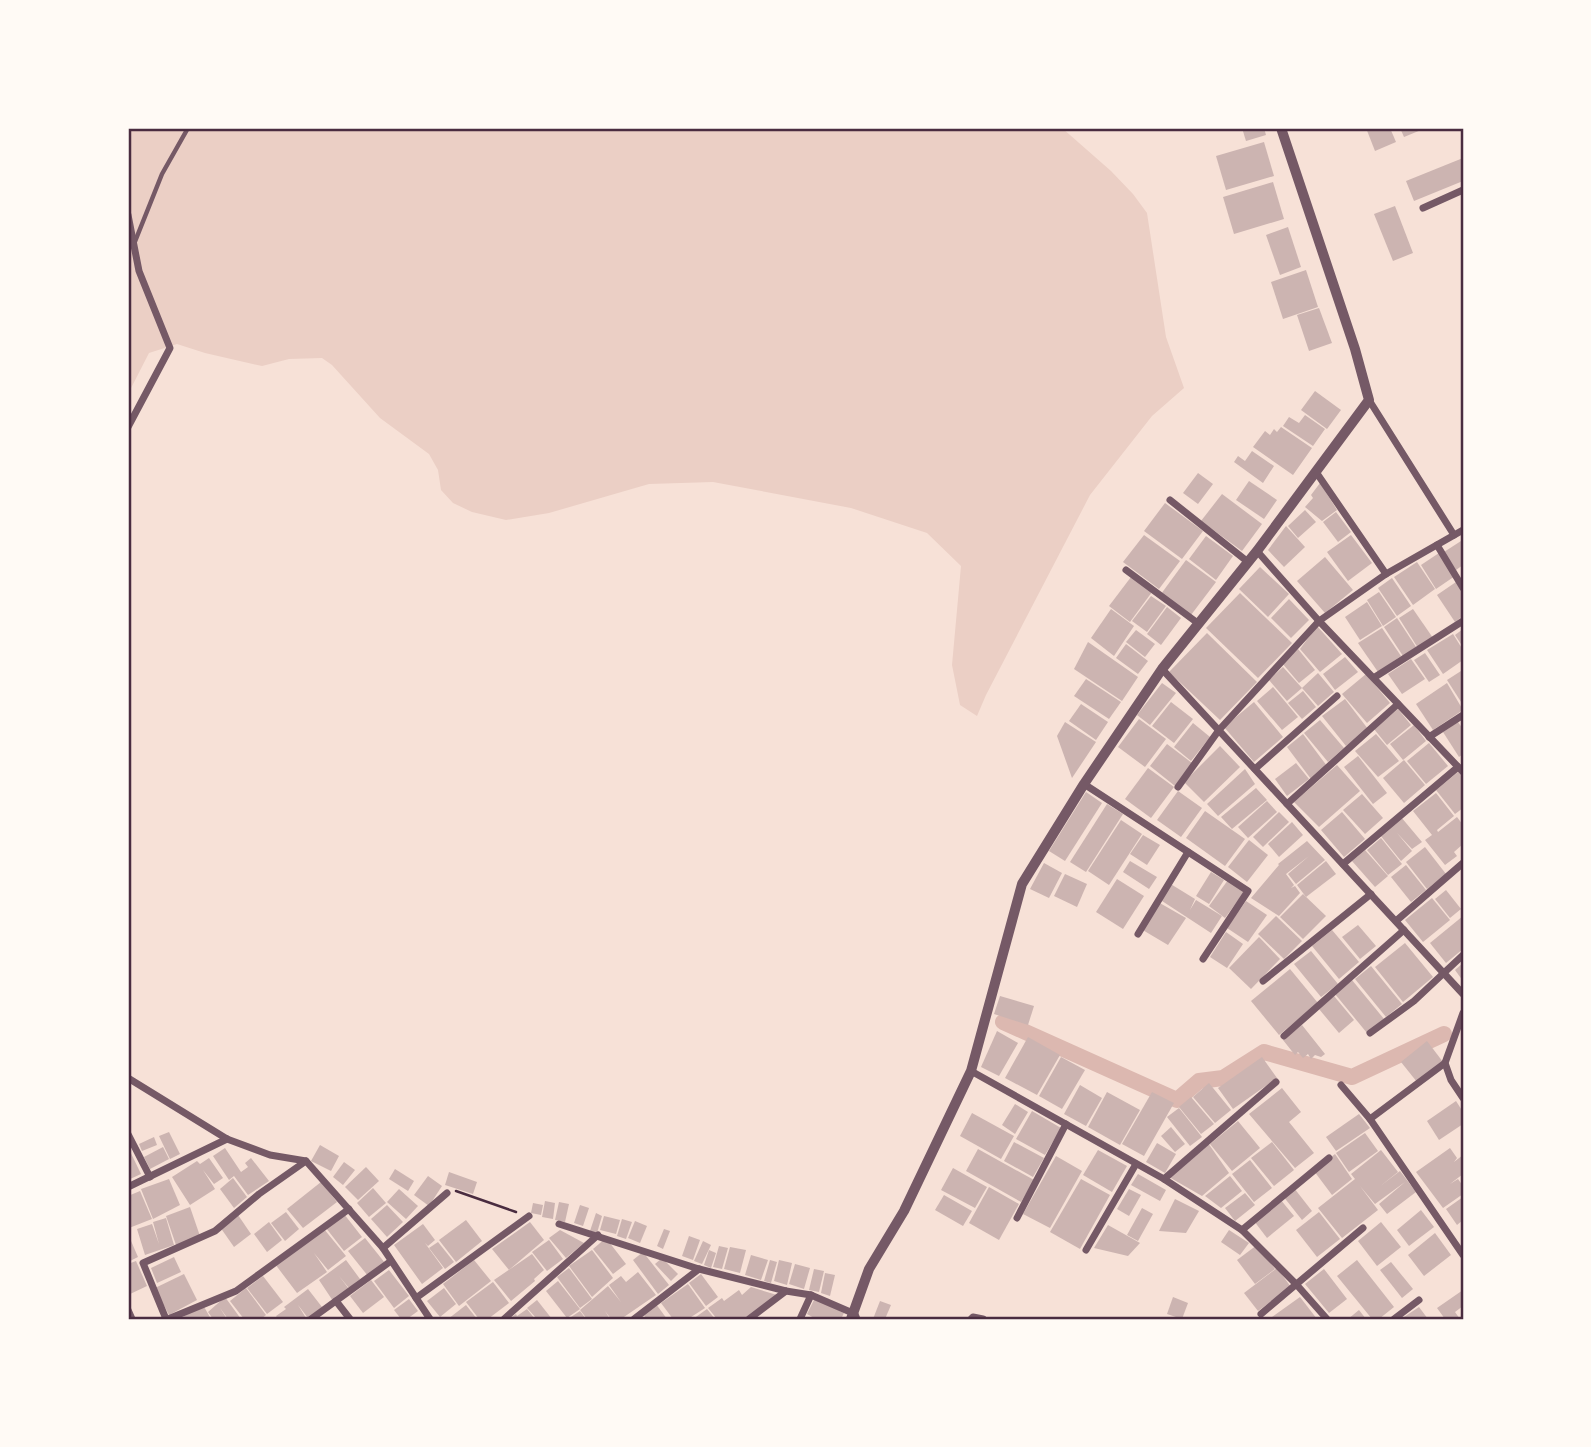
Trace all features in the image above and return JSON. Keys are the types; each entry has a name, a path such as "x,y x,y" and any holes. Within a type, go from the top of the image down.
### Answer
{"street":[{"path":"1178,788 1219,730 1319,621 1386,573 1460,534 1369,400 1355,349 1281,128"},
{"path":"1423,208 1463,190"},
{"path":"128,215 139,271 170,348 128,427"},
{"path":"559,1224 699,1269 811,1295 854,1318 857,1299 869,1269 904,1211 971,1070 1022,884 1084,784 1163,669 1257,551 1369,400"},
{"path":"1316,472 1386,573"},
{"path":"1170,500 1248,562"},
{"path":"1437,545 1463,588"},
{"path":"1257,551 1319,621 1461,769 1343,864"},
{"path":"1126,570 1199,624"},
{"path":"1375,677 1463,621"},
{"path":"1163,669 1463,994"},
{"path":"1255,769 1337,696"},
{"path":"1287,804 1398,704"},
{"path":"1429,737 1463,715"},
{"path":"1084,784 1248,891 1203,959"},
{"path":"1138,934 1188,852"},
{"path":"1396,921 1463,863"},
{"path":"1263,981 1371,894"},
{"path":"1284,1035 1404,930"},
{"path":"1370,1033 1414,1001 1463,955"},
{"path":"1370,1119 1445,1063 1463,1013"},
{"path":"1445,1063 1451,1080 1463,1098"},
{"path":"971,1070 1164,1179 1242,1230 1327,1319"},
{"path":"128,1078 228,1139 270,1155 306,1161 383,1248 430,1319"},
{"path":"1164,1179 1276,1082"},
{"path":"1341,1085 1370,1119 1463,1255"},
{"path":"1017,1218 1066,1124"},
{"path":"128,1134 150,1177"},
{"path":"128,1187 228,1139"},
{"path":"1242,1230 1329,1158"},
{"path":"306,1161 259,1194 215,1231 143,1263 167,1319 236,1291 349,1209"},
{"path":"1086,1250 1136,1164"},
{"path":"383,1248 447,1194"},
{"path":"416,1298 529,1216"},
{"path":"1261,1314 1363,1228"},
{"path":"504,1319 598,1236"},
{"path":"312,1319 391,1261"},
{"path":"634,1319 699,1269"},
{"path":"749,1319 786,1291"},
{"path":"800,1319 811,1295"},
{"path":"1394,1319 1419,1300"},
{"path":"336,1301 350,1319"},
{"path":"128,1310 132,1319"},
{"path":"971,1319 983,1319"}],"lane":[{"path":"134,245 162,174 188,128"}],"path":[{"path":"447,1194 456,1191 529,1216"}],"shaded area":[{"path":"128,128 1062,128 1111,171 1147,213 1166,337 1184,388 1152,416 1090,495 977,716 960,705 952,665 961,566 927,533 851,508 713,482 649,484 549,513 506,520 472,512 453,503 441,490 438,470 429,454 380,418 332,365 322,358 289,359 262,366 177,344 149,353 128,394"}],"building":[{"path":"1242,128 1264,128 1266,135 1246,141"},
{"path":"1366,128 1390,128 1396,142 1375,151"},
{"path":"1400,128 1426,128 1404,137"},
{"path":"1264,142 1274,176 1226,190 1216,156"},
{"path":"1463,158 1463,181 1414,201 1406,181"},
{"path":"1273,182 1284,219 1234,234 1223,197"},
{"path":"1395,206 1413,253 1393,261 1374,214"},
{"path":"1288,227 1301,267 1280,275 1266,235"},
{"path":"1306,270 1318,307 1283,319 1271,282"},
{"path":"1319,308 1332,343 1309,351 1297,315"},
{"path":"1315,391 1341,410 1327,429 1301,410"},
{"path":"1305,415 1325,429 1313,446 1283,426 1289,417 1299,423"},
{"path":"1281,427 1312,448 1293,475 1253,447 1265,431 1270,435 1274,429 1277,432"},
{"path":"1252,451 1274,466 1263,483 1234,462 1238,456 1245,461"},
{"path":"1198,473 1213,484 1198,504 1183,493"},
{"path":"1249,481 1277,500 1264,519 1236,500"},
{"path":"1320,483 1337,510 1322,521 1305,507"},
{"path":"1222,494 1262,524 1242,551 1201,521"},
{"path":"1165,503 1203,531 1182,559 1144,531"},
{"path":"1305,510 1316,522 1298,538 1288,526"},
{"path":"1336,512 1351,532 1338,542 1323,522"},
{"path":"1286,526 1305,547 1284,567 1268,550"},
{"path":"1144,535 1180,561 1159,589 1123,562"},
{"path":"1351,535 1372,563 1348,581 1327,552"},
{"path":"1206,536 1233,556 1216,580 1189,559"},
{"path":"1461,541 1463,565 1456,570 1444,552"},
{"path":"1439,553 1455,576 1436,589 1421,565"},
{"path":"1325,557 1353,590 1325,613 1297,581"},
{"path":"1186,560 1216,582 1191,615 1161,594"},
{"path":"1417,562 1435,589 1413,605 1394,577"},
{"path":"1260,567 1289,594 1268,617 1239,589"},
{"path":"1131,577 1152,592 1130,622 1109,606"},
{"path":"1392,578 1411,606 1397,616 1378,588"},
{"path":"1456,582 1463,593 1463,616 1455,622 1437,595"},
{"path":"1379,592 1396,617 1383,626 1367,600"},
{"path":"1240,593 1292,643 1258,678 1206,628"},
{"path":"1151,596 1166,606 1147,632 1132,621"},
{"path":"1289,599 1309,620 1291,638 1271,618"},
{"path":"1367,602 1382,626 1360,640 1345,617"},
{"path":"1167,607 1181,618 1161,645 1147,634"},
{"path":"1111,609 1134,626 1114,656 1091,638"},
{"path":"1413,609 1433,638 1418,648 1399,618"},
{"path":"1397,618 1416,647 1403,656 1384,627"},
{"path":"1317,626 1342,654 1320,672 1300,649"},
{"path":"1382,628 1401,656 1378,672 1358,643"},
{"path":"1463,629 1463,647 1455,635"},
{"path":"1136,630 1155,644 1145,657 1126,642"},
{"path":"1207,633 1257,682 1220,720 1169,672"},
{"path":"1453,634 1463,650 1463,660 1443,674 1427,650"},
{"path":"1088,642 1138,677 1122,701 1074,669"},
{"path":"1126,644 1148,661 1138,674 1116,658"},
{"path":"1298,649 1315,670 1299,683 1282,663"},
{"path":"1425,653 1440,675 1429,682 1414,660"},
{"path":"1345,657 1358,672 1335,690 1323,674"},
{"path":"1411,659 1425,679 1402,694 1388,674"},
{"path":"1283,667 1302,688 1287,701 1269,680"},
{"path":"1461,671 1463,674 1463,705 1447,680"},
{"path":"1318,673 1334,692 1318,706 1302,688"},
{"path":"1366,674 1390,703 1367,723 1342,694"},
{"path":"1086,679 1121,702 1109,719 1074,696"},
{"path":"1162,683 1176,693 1150,725 1137,715"},
{"path":"1447,683 1463,710 1433,730 1416,704"},
{"path":"1273,687 1298,717 1282,730 1257,701"},
{"path":"1303,691 1316,707 1302,719 1288,703"},
{"path":"1345,699 1368,729 1346,746 1322,716"},
{"path":"1171,702 1193,719 1174,743 1152,726"},
{"path":"1254,702 1283,737 1254,762 1224,727"},
{"path":"1081,704 1108,722 1096,740 1069,721"},
{"path":"1398,709 1411,725 1387,745 1374,729"},
{"path":"1139,719 1166,739 1145,767 1118,747"},
{"path":"1320,720 1344,748 1328,762 1304,733"},
{"path":"1065,722 1096,742 1072,778 1057,736"},
{"path":"1458,722 1463,729 1463,754 1459,757 1443,732"},
{"path":"1193,723 1210,737 1191,761 1174,747"},
{"path":"1414,725 1426,741 1403,760 1390,744"},
{"path":"1303,734 1327,766 1311,779 1287,747"},
{"path":"1376,734 1399,761 1378,777 1355,751"},
{"path":"1429,743 1448,766 1426,784 1407,761"},
{"path":"1167,744 1192,763 1175,786 1150,766"},
{"path":"1220,746 1240,767 1204,802 1184,782"},
{"path":"1358,756 1387,793 1373,804 1344,767"},
{"path":"1404,760 1425,785 1404,803 1383,778"},
{"path":"1296,763 1309,779 1287,796 1275,779"},
{"path":"1337,765 1360,791 1319,827 1294,802"},
{"path":"1148,768 1174,787 1151,818 1125,799"},
{"path":"1245,769 1255,784 1218,816 1207,804"},
{"path":"1458,772 1463,778 1463,808 1455,814 1436,790"},
{"path":"1256,788 1267,800 1232,829 1221,817"},
{"path":"1178,791 1202,808 1181,837 1157,820"},
{"path":"1086,792 1102,803 1065,861 1049,851"},
{"path":"1436,793 1454,816 1437,830 1438,832 1457,817 1463,825 1463,844 1454,852 1457,856 1445,865 1425,840 1432,835 1413,811"},
{"path":"1362,794 1383,818 1365,834 1343,810"},
{"path":"1267,801 1277,812 1248,838 1238,827"},
{"path":"1107,804 1123,814 1086,872 1070,862"},
{"path":"1205,811 1245,839 1225,866 1186,838"},
{"path":"1279,812 1289,822 1263,847 1253,837"},
{"path":"1342,812 1365,839 1344,857 1321,830"},
{"path":"1401,817 1422,842 1412,849 1397,833 1412,851 1401,861 1380,835"},
{"path":"1121,820 1142,834 1109,885 1088,871"},
{"path":"1292,822 1303,835 1279,857 1268,844"},
{"path":"1143,835 1160,845 1147,865 1130,854"},
{"path":"1381,838 1402,864 1388,875 1367,850"},
{"path":"1249,840 1268,855 1247,882 1228,867"},
{"path":"1307,841 1325,860 1296,884 1288,874 1309,856 1286,874 1294,885 1291,888 1295,886 1300,893 1279,916 1251,898 1278,864"},
{"path":"1425,847 1446,874 1427,889 1406,862"},
{"path":"1365,850 1388,876 1375,887 1352,861"},
{"path":"1130,861 1157,877 1149,889 1123,872"},
{"path":"1326,861 1336,874 1306,897 1297,885"},
{"path":"1044,863 1062,873 1049,898 1030,889"},
{"path":"1406,865 1426,890 1411,902 1391,877"},
{"path":"1211,872 1224,880 1209,904 1196,896"},
{"path":"1065,874 1087,884 1077,907 1054,896"},
{"path":"1117,879 1144,896 1123,929 1096,912"},
{"path":"1228,880 1244,892 1225,918 1209,906"},
{"path":"1169,883 1195,899 1190,910 1196,900 1222,916 1211,933 1159,899"},
{"path":"1446,890 1461,909 1450,918 1435,899"},
{"path":"1303,894 1326,916 1303,939 1280,917"},
{"path":"1432,898 1450,920 1423,942 1405,920"},
{"path":"1246,901 1267,915 1248,942 1227,928"},
{"path":"1158,902 1186,918 1168,945 1141,929"},
{"path":"1276,916 1302,941 1284,959 1258,934"},
{"path":"1463,916 1463,949 1446,963 1430,943"},
{"path":"1358,925 1376,946 1360,959 1342,937"},
{"path":"1332,930 1359,962 1339,979 1312,946"},
{"path":"1226,932 1243,944 1227,968 1210,957"},
{"path":"1259,937 1280,959 1251,989 1229,968"},
{"path":"1405,943 1433,977 1403,1002 1375,967"},
{"path":"1311,951 1338,984 1321,997 1294,964"},
{"path":"1463,963 1463,981 1455,970"},
{"path":"1371,966 1402,1004 1386,1017 1355,979"},
{"path":"1290,969 1318,1003 1279,1035 1251,1001"},
{"path":"1352,980 1384,1019 1367,1033 1335,994"},
{"path":"1000,996 1034,1006 1028,1025 994,1014"},
{"path":"1334,996 1354,1020 1339,1033 1319,1009"},
{"path":"1302,1025 1325,1054 1321,1057 1315,1055 1311,1059 1308,1054 1303,1058 1298,1052 1295,1055 1283,1040"},
{"path":"997,1031 1018,1043 999,1076 981,1067"},
{"path":"1028,1037 1060,1055 1037,1095 1005,1078"},
{"path":"1427,1041 1443,1062 1417,1082 1401,1062"},
{"path":"1061,1057 1085,1070 1062,1109 1039,1096"},
{"path":"1262,1057 1277,1078 1233,1109 1218,1088"},
{"path":"1209,1083 1231,1110 1215,1123 1193,1097"},
{"path":"1080,1085 1102,1098 1086,1126 1064,1114"},
{"path":"1282,1088 1301,1112 1289,1122 1314,1153 1295,1168 1249,1114"},
{"path":"1107,1092 1140,1110 1120,1145 1088,1127"},
{"path":"1152,1092 1174,1103 1144,1156 1122,1144"},
{"path":"1191,1097 1214,1124 1201,1134 1179,1107"},
{"path":"1456,1101 1463,1112 1463,1124 1439,1140 1427,1121"},
{"path":"1015,1104 1028,1112 1015,1134 1002,1125"},
{"path":"1179,1108 1202,1137 1190,1146 1167,1117"},
{"path":"1032,1111 1061,1128 1045,1155 1016,1139"},
{"path":"972,1113 1014,1136 1001,1159 960,1136"},
{"path":"1359,1114 1370,1128 1336,1151 1326,1137"},
{"path":"1238,1121 1260,1148 1232,1171 1210,1144"},
{"path":"1171,1127 1185,1144 1175,1152 1161,1136"},
{"path":"169,1132 180,1154 170,1159 159,1136"},
{"path":"1365,1133 1378,1151 1349,1172 1336,1153"},
{"path":"154,1137 157,1145 142,1151 139,1144"},
{"path":"1014,1142 1044,1158 1033,1177 1004,1161"},
{"path":"1272,1142 1294,1170 1274,1186 1251,1158"},
{"path":"1157,1143 1176,1154 1165,1173 1146,1162"},
{"path":"1208,1143 1229,1173 1202,1196 1169,1177"},
{"path":"320,1145 339,1156 331,1171 311,1161"},
{"path":"128,1147 141,1174 128,1180"},
{"path":"163,1147 169,1159 150,1169 144,1157"},
{"path":"225,1148 241,1172 248,1167 245,1163 251,1158 269,1181 248,1195 234,1176 229,1180 213,1156"},
{"path":"1450,1148 1457,1158 1454,1162 1463,1155 1463,1174 1450,1184 1458,1179 1463,1186 1463,1194 1443,1208 1416,1172"},
{"path":"978,1149 1034,1180 1021,1202 966,1171"},
{"path":"1098,1150 1127,1166 1112,1192 1083,1175"},
{"path":"1381,1150 1398,1172 1379,1187 1400,1171 1416,1192 1387,1214 1379,1204 1405,1182 1375,1204 1360,1186 1378,1210 1342,1238 1318,1208 1355,1179 1351,1174"},
{"path":"1335,1154 1352,1179 1332,1195 1314,1171"},
{"path":"1056,1156 1082,1171 1050,1228 1023,1214"},
{"path":"209,1158 223,1178 214,1184 203,1170 215,1189 190,1205 172,1177 197,1161 200,1164"},
{"path":"1250,1160 1272,1188 1254,1202 1232,1174"},
{"path":"344,1162 355,1170 343,1185 333,1177"},
{"path":"366,1167 379,1181 358,1200 345,1187"},
{"path":"953,1168 987,1187 975,1208 941,1190"},
{"path":"395,1169 414,1181 408,1191 389,1179"},
{"path":"449,1172 477,1182 473,1194 445,1185"},
{"path":"1138,1174 1166,1190 1160,1201 1131,1185"},
{"path":"428,1176 442,1186 429,1206 414,1195"},
{"path":"1230,1176 1242,1191 1221,1208 1205,1196"},
{"path":"233,1178 247,1197 234,1208 220,1189"},
{"path":"169,1179 180,1205 153,1219 141,1189"},
{"path":"1081,1179 1110,1195 1080,1249 1050,1232"},
{"path":"321,1182 337,1202 303,1228 287,1209"},
{"path":"989,1187 1019,1204 999,1240 969,1223"},
{"path":"373,1188 386,1203 369,1217 357,1203"},
{"path":"1294,1188 1312,1211 1302,1220 1283,1196"},
{"path":"399,1189 418,1206 406,1219 387,1202"},
{"path":"1129,1189 1141,1195 1129,1216 1117,1209"},
{"path":"140,1191 152,1219 129,1228 128,1196"},
{"path":"1245,1193 1255,1205 1235,1221 1225,1208"},
{"path":"944,1195 972,1211 963,1226 935,1210"},
{"path":"1463,1197 1463,1220 1457,1225 1446,1209"},
{"path":"1175,1199 1199,1211 1186,1233 1159,1231"},
{"path":"1280,1199 1294,1216 1267,1238 1254,1221"},
{"path":"545,1201 555,1203 553,1219 542,1217"},
{"path":"559,1202 569,1204 565,1222 555,1220"},
{"path":"533,1203 543,1205 541,1215 531,1213"},
{"path":"387,1205 403,1222 387,1237 371,1219"},
{"path":"580,1205 589,1208 583,1226 574,1223"},
{"path":"190,1207 200,1236 176,1245 166,1216"},
{"path":"1142,1208 1153,1214 1138,1241 1127,1235"},
{"path":"1421,1210 1434,1227 1409,1246 1397,1230"},
{"path":"286,1212 299,1229 285,1241 271,1223"},
{"path":"1319,1212 1340,1239 1317,1257 1296,1230"},
{"path":"596,1213 602,1216 597,1233 590,1231"},
{"path":"344,1214 362,1237 344,1251 326,1228"},
{"path":"238,1215 251,1234 234,1247 220,1227"},
{"path":"604,1216 620,1220 616,1234 600,1230"},
{"path":"166,1218 174,1245 145,1255 137,1229 152,1224 159,1244 153,1222"},
{"path":"622,1219 632,1222 626,1239 617,1236"},
{"path":"466,1220 482,1241 456,1262 439,1240"},
{"path":"635,1221 647,1226 640,1243 628,1238"},
{"path":"269,1222 282,1240 267,1252 254,1234"},
{"path":"530,1222 544,1240 509,1270 492,1249"},
{"path":"1381,1222 1401,1247 1377,1266 1358,1241"},
{"path":"423,1224 435,1240 428,1246 425,1243 443,1268 422,1284 394,1245"},
{"path":"1108,1225 1140,1243 1128,1256 1094,1248"},
{"path":"324,1229 346,1256 328,1270 314,1253 327,1272 297,1293 275,1264"},
{"path":"664,1229 670,1231 663,1249 657,1246"},
{"path":"560,1230 584,1243 566,1258 549,1238"},
{"path":"1229,1230 1249,1243 1240,1255 1221,1242"},
{"path":"1435,1233 1451,1255 1424,1276 1408,1255"},
{"path":"128,1234 138,1257 128,1262"},
{"path":"689,1236 700,1240 693,1260 682,1256"},
{"path":"365,1238 385,1263 368,1276 348,1251"},
{"path":"606,1238 626,1264 613,1274 593,1249"},
{"path":"549,1240 563,1259 547,1271 532,1252"},
{"path":"703,1241 711,1245 702,1264 694,1261"},
{"path":"438,1242 454,1262 445,1269 429,1248"},
{"path":"1257,1245 1275,1269 1255,1284 1237,1260"},
{"path":"719,1246 728,1248 722,1269 713,1267"},
{"path":"730,1247 746,1250 740,1273 724,1269"},
{"path":"592,1250 613,1278 592,1297 569,1266"},
{"path":"709,1250 716,1253 711,1268 704,1265"},
{"path":"643,1252 669,1285 658,1294 633,1260"},
{"path":"532,1254 544,1270 511,1301 494,1280"},
{"path":"751,1255 768,1260 761,1280 745,1275"},
{"path":"174,1257 181,1272 157,1283 151,1268"},
{"path":"662,1258 678,1274 671,1281 655,1264"},
{"path":"346,1260 360,1279 349,1288 339,1276 349,1289 333,1301 319,1280"},
{"path":"474,1260 491,1281 459,1306 443,1284"},
{"path":"770,1260 777,1262 771,1283 764,1281"},
{"path":"779,1260 792,1263 787,1285 774,1281"},
{"path":"1357,1260 1394,1307 1379,1319 1372,1319 1337,1276"},
{"path":"136,1261 147,1286 128,1295 128,1264"},
{"path":"1391,1262 1413,1289 1402,1298 1380,1270"},
{"path":"795,1264 810,1268 804,1289 789,1284"},
{"path":"569,1268 592,1299 580,1308 557,1277"},
{"path":"1277,1268 1291,1287 1258,1311 1244,1293"},
{"path":"814,1269 824,1271 819,1292 809,1290"},
{"path":"1324,1269 1347,1299 1329,1313 1305,1284"},
{"path":"389,1270 409,1296 394,1308 374,1281"},
{"path":"638,1272 656,1295 621,1319 611,1319 605,1311 610,1319 587,1319 580,1310 608,1286 621,1302 609,1285 621,1276 626,1282"},
{"path":"825,1273 835,1275 830,1296 821,1293"},
{"path":"184,1274 197,1300 169,1315 155,1288"},
{"path":"701,1274 718,1297 706,1306 689,1283"},
{"path":"263,1276 283,1302 267,1314 247,1288"},
{"path":"371,1280 384,1297 363,1313 350,1296"},
{"path":"558,1281 580,1309 567,1318 546,1291"},
{"path":"493,1282 509,1303 488,1319 479,1319 466,1302"},
{"path":"688,1284 705,1308 688,1319 673,1319 661,1303"},
{"path":"751,1287 777,1295 745,1319 717,1319 708,1308 739,1290 742,1295"},
{"path":"246,1288 266,1315 261,1319 244,1319 230,1301"},
{"path":"444,1288 456,1304 440,1317 427,1301"},
{"path":"308,1289 322,1307 308,1318 298,1305 306,1318 278,1319 276,1316 286,1309 284,1307"},
{"path":"1463,1290 1463,1306 1455,1312 1460,1319 1445,1319 1437,1308"},
{"path":"225,1297 241,1319 228,1319 220,1308 227,1319 213,1319 208,1312"},
{"path":"1173,1297 1188,1303 1182,1319 1167,1314"},
{"path":"1300,1297 1317,1319 1272,1317"},
{"path":"815,1298 844,1313 841,1319 816,1319 807,1314"},
{"path":"409,1299 418,1311 407,1319 401,1319 394,1310"},
{"path":"537,1300 552,1319 537,1319 527,1308"},
{"path":"880,1301 891,1305 885,1319 873,1319"},
{"path":"656,1304 667,1319 647,1319 643,1314"},
{"path":"203,1305 211,1319 179,1319"},
{"path":"466,1305 477,1319 448,1319"},
{"path":"1419,1307 1428,1319 1401,1319"},
{"path":"527,1309 535,1319 509,1319 516,1314 517,1316"},
{"path":"707,1309 715,1319 693,1319"},
{"path":"1359,1310 1366,1319 1348,1319"},
{"path":"580,1311 586,1319 568,1319"}],"waterway":[{"path":"1003,1022 1177,1100 1199,1081 1223,1078 1264,1052 1352,1077 1444,1034"}]}
